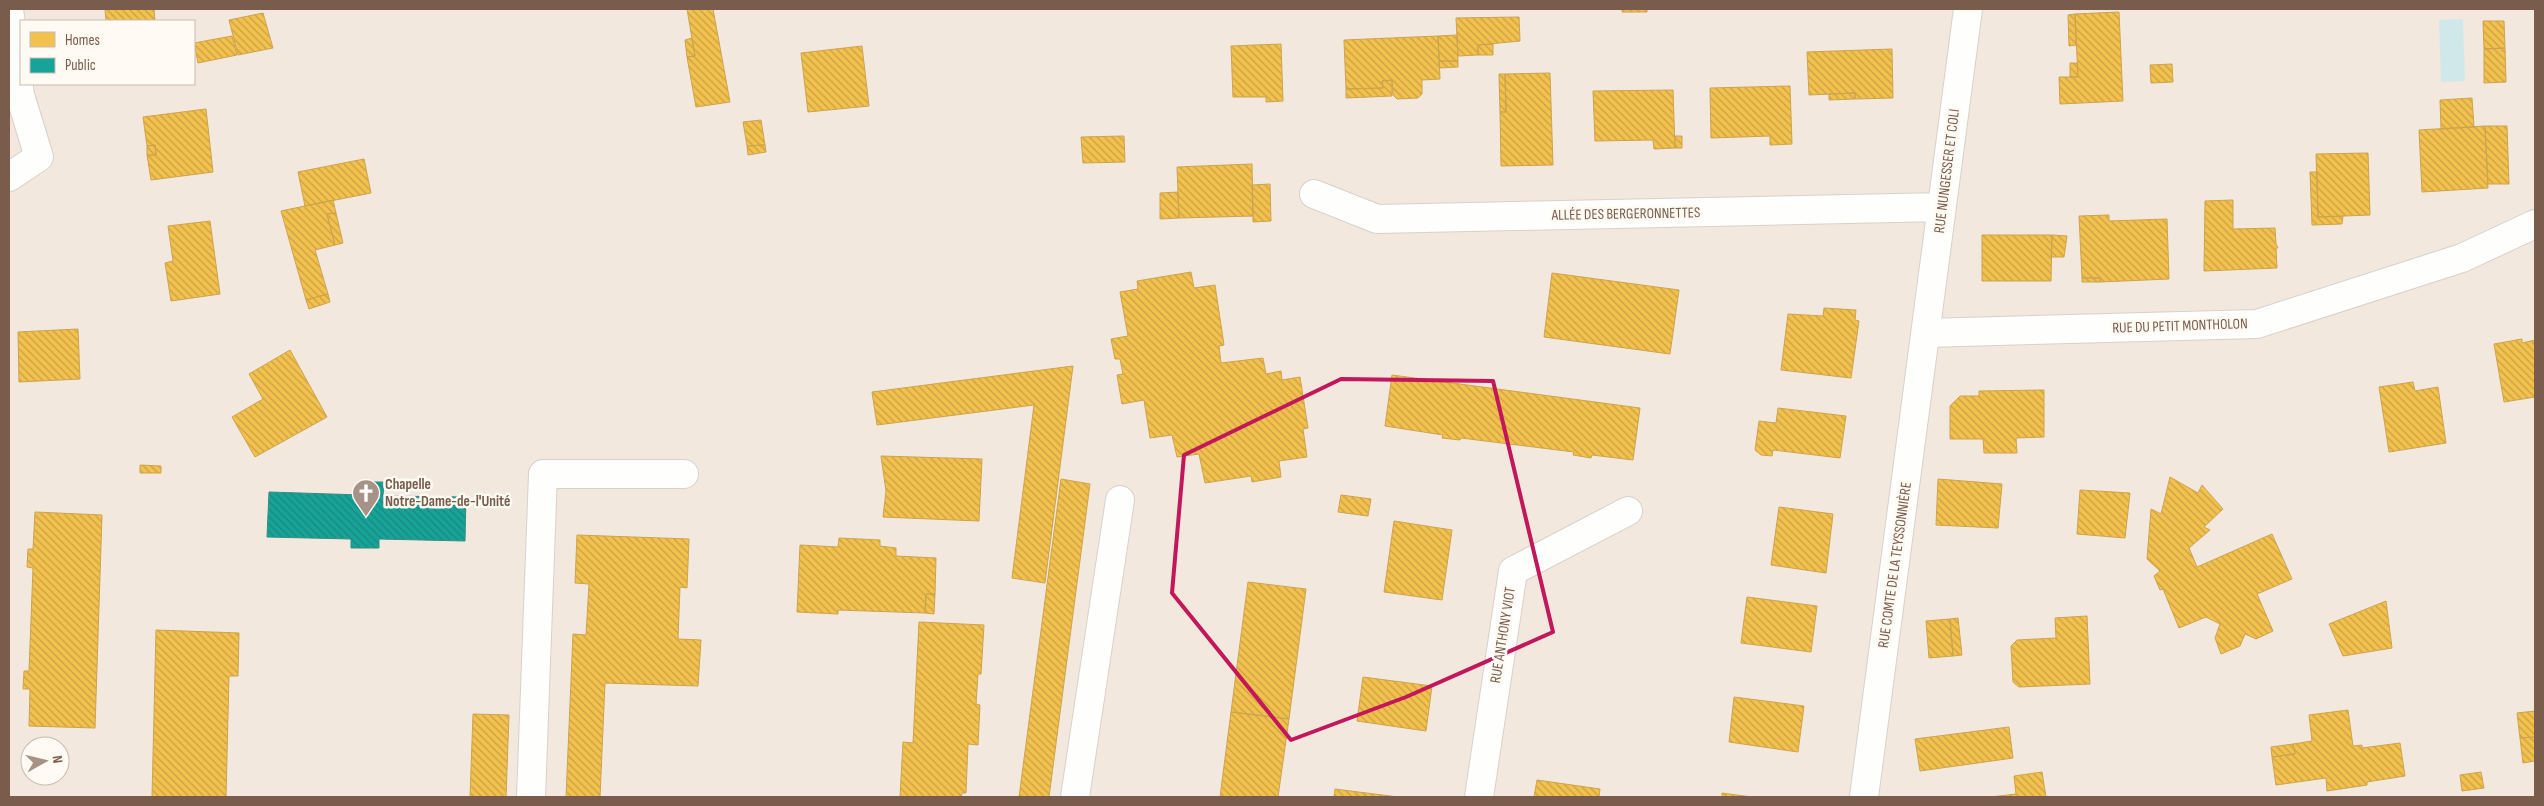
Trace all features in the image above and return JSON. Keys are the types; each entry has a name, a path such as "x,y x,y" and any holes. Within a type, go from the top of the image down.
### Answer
{"street":[{"path":"9,9 20,95 39,157 9,177"},
{"name":"RUE NUNGESSER ET COLI","path":"1926,333 1968,9"},
{"name":"ALLÉE DES BERGERONNETTES","path":"1314,194 1377,219 1942,207"},
{"name":"RUE DU PETIT MONTHOLON","path":"1926,333 2256,324 2462,258 2535,224"},
{"name":"RUE COMTE DE LA TEYSSONNIÈRE","path":"1864,797 1926,333"},
{"path":"531,797 543,474 684,474"},
{"path":"1075,797 1120,500"},
{"name":"RUE ANTHONY VIOT","path":"1479,797 1513,571 1628,511"}],"highlighted area":[{"path":"1341,379 1493,381 1553,632 1406,697 1291,740 1172,593 1184,455"}],"shaded area":[{"path":"9,9 2535,9 2535,797 9,797"}],"water":[{"path":"2463,19 2465,81 2441,82 2439,20"}],"building: Homes":[{"path":"105,9 154,9 155,20 106,20"},
{"path":"687,9 713,9 730,102 696,107 687,57 695,56"},
{"path":"1622,9 1647,9 1647,12 1622,12"},
{"path":"2119,12 2123,101 2060,104 2059,77 2078,77 2075,14"},
{"path":"263,13 273,48 238,55 229,20"},
{"path":"2075,14 2076,45 2069,46 2068,15"},
{"path":"1519,17 1520,41 1478,45 1478,55 1458,56 1456,18"},
{"path":"2483,21 2504,21 2505,48 2484,49"},
{"path":"1457,35 1458,61 1439,61 1438,36"},
{"path":"232,36 237,55 198,63 195,43"},
{"path":"1438,36 1440,79 1422,80 1422,94 1418,98 1397,99 1393,95 1392,80 1382,81 1383,88 1346,89 1344,40"},
{"path":"692,38 695,56 687,57 685,40"},
{"path":"1281,44 1283,101 1266,102 1266,97 1233,97 1231,46"},
{"path":"1493,44 1493,55 1478,55 1478,45"},
{"path":"862,46 869,106 808,112 801,53"},
{"path":"2505,48 2506,82 2484,83 2484,49"},
{"path":"1892,49 1893,98 1855,99 1855,93 1809,95 1807,52"},
{"path":"1439,61 1458,61 1458,67 1439,68"},
{"path":"2070,63 2077,63 2078,77 2070,77"},
{"path":"2172,64 2173,82 2151,83 2150,65"},
{"path":"1550,73 1553,165 1501,166 1500,112 1506,112 1505,74"},
{"path":"1499,74 1505,74 1506,112 1500,112"},
{"path":"1392,80 1392,96 1346,98 1346,89 1383,88 1382,81"},
{"path":"1790,86 1792,144 1770,145 1770,136 1711,138 1710,88"},
{"path":"1673,90 1675,148 1654,149 1653,140 1595,141 1593,91"},
{"path":"1855,93 1855,99 1829,100 1829,94"},
{"path":"2472,98 2474,127 2441,129 2440,100"},
{"path":"206,109 213,172 151,180 147,155 156,155 155,145 147,146 143,117"},
{"path":"761,120 765,145 747,146 743,122"},
{"path":"2485,126 2488,188 2422,192 2419,130"},
{"path":"2485,126 2507,126 2509,184 2488,184"},
{"path":"1124,136 1125,162 1083,163 1081,137"},
{"path":"1675,136 1682,136 1682,148 1675,148"},
{"path":"155,145 156,155 147,155 147,146"},
{"path":"765,145 766,152 748,155 747,146"},
{"path":"2368,153 2370,215 2318,217 2316,154"},
{"path":"364,159 371,193 305,206 298,172"},
{"path":"1252,164 1253,216 1179,218 1177,167"},
{"path":"2310,172 2317,172 2318,217 2343,216 2342,224 2312,225"},
{"path":"1270,184 1271,221 1253,222 1252,185"},
{"path":"1178,192 1179,218 1160,219 1160,193"},
{"path":"333,200 336,213 327,214 335,245 315,250 328,294 306,300 281,211"},
{"path":"2233,200 2233,229 2275,228 2278,248 2276,248 2277,268 2204,271 2205,201"},
{"path":"336,213 343,243 335,245 327,214"},
{"path":"2109,215 2109,221 2167,219 2169,279 2100,282 2100,278 2082,278 2079,216"},
{"path":"210,221 220,294 171,301 165,263 173,261 168,226"},
{"path":"1982,235 2052,235 2051,281 1982,281"},
{"path":"2052,235 2067,236 2064,257 2051,257"},
{"path":"1191,272 1194,288 1215,285 1224,345 1219,346 1221,363 1263,358 1266,374 1281,371 1282,380 1300,377 1308,428 1303,429 1307,457 1279,461 1281,477 1252,482 1251,476 1205,483 1199,454 1177,457 1172,435 1150,438 1144,400 1122,404 1117,375 1123,374 1120,359 1115,359 1111,339 1128,336 1120,292 1138,289 1137,281"},
{"path":"1552,273 1679,290 1670,354 1544,337"},
{"path":"2082,278 2100,278 2100,282 2082,282"},
{"path":"328,294 330,302 309,309 306,300"},
{"path":"1824,308 1856,310 1855,320 1859,321 1851,378 1781,370 1788,314 1823,316"},
{"path":"78,329 80,379 19,382 18,332"},
{"path":"2522,339 2522,343 2535,340 2535,397 2504,402 2494,344"},
{"path":"290,350 327,417 255,457 232,417 263,399 249,374"},
{"path":"1073,366 1045,583 1012,578 1034,405 877,425 872,392"},
{"path":"1392,375 1640,408 1633,460 1592,455 1591,458 1573,455 1574,452 1461,438 1460,440 1442,438 1443,435 1385,426"},
{"path":"2413,382 2415,391 2438,387 2446,443 2389,452 2379,387"},
{"path":"2044,390 2044,437 2016,438 2017,453 1984,453 1983,439 1950,439 1950,406 1960,396 1979,396 1979,391"},
{"path":"1778,408 1846,416 1840,458 1773,450 1772,456 1761,455 1755,450 1759,421 1776,423"},
{"path":"881,456 982,459 979,521 883,517 886,491"},
{"path":"140,465 161,466 161,473 140,473"},
{"path":"2170,477 2198,493 2202,485 2223,509 2204,527 2210,530 2189,548 2197,567 2272,534 2292,579 2257,594 2273,631 2256,639 2245,634 2240,646 2221,654 2215,638 2220,624 2206,617 2179,628 2163,589 2160,590 2154,576 2160,571 2147,559 2151,509 2161,514"},
{"path":"1061,479 1090,484 1049,797 1019,797"},
{"path":"1938,479 2002,484 1998,528 1936,525"},
{"path":"2080,490 2130,493 2125,538 2077,534"},
{"path":"1341,495 1371,499 1368,516 1338,512"},
{"path":"1779,507 1833,514 1826,573 1771,565"},
{"path":"35,512 102,515 95,728 29,726 30,689 23,689 24,671 29,671 33,568 27,567 28,549 33,549"},
{"path":"1394,521 1452,530 1442,600 1384,592"},
{"path":"577,535 689,539 687,588 680,587 678,639 701,640 698,686 605,683 600,797 566,797 573,634 586,635 589,584 575,583"},
{"path":"839,538 880,540 880,546 896,548 896,556 936,558 935,594 926,594 925,613 838,610 838,614 797,612 800,545 838,547"},
{"path":"1248,582 1306,589 1289,719 1231,712"},
{"path":"926,594 935,594 934,614 925,613"},
{"path":"1747,597 1817,606 1811,652 1741,643"},
{"path":"2386,601 2392,648 2343,656 2329,624"},
{"path":"2087,616 2090,684 2019,687 2013,682 2011,646 2017,640 2056,638 2055,618"},
{"path":"1958,618 1962,655 1953,656 1950,619"},
{"path":"1950,619 1953,656 1929,658 1926,621"},
{"path":"919,622 984,625 981,674 978,674 976,704 980,705 978,745 968,744 966,793 962,793 961,797 900,797 903,742 913,743"},
{"path":"156,630 239,633 238,676 229,676 226,797 152,797"},
{"path":"1363,677 1432,686 1426,731 1357,721"},
{"path":"1734,697 1804,706 1798,752 1729,742"},
{"path":"2348,710 2353,746 2362,745 2362,748 2400,743 2405,776 2367,782 2367,785 2327,791 2326,778 2276,785 2272,757 2295,754 2293,744 2312,741 2309,715"},
{"path":"2535,711 2535,737 2520,738 2517,713"},
{"path":"1231,712 1289,719 1278,797 1220,797"},
{"path":"473,714 509,715 506,797 470,797"},
{"path":"2009,727 2013,758 1920,771 1915,739"},
{"path":"2535,737 2535,761 2523,763 2520,738"},
{"path":"2293,744 2295,754 2272,757 2271,747"},
{"path":"2042,772 2046,797 1991,797 2016,794 2014,776"},
{"path":"2481,772 2484,788 2462,791 2460,775"},
{"path":"1537,780 1600,789 1599,797 1534,797"},
{"path":"1335,789 1398,797 1334,797"},
{"path":"1722,793 1752,797 1722,797"}],"building: Public":[{"name":"Chapelle Notre-Dame-de-l'Unité","path":"363,482 384,482 383,496 466,497 465,541 379,539 379,548 351,548 351,539 267,537 269,492 362,495"}],"place":[{"name":"Chapelle Notre-Dame-de-l'Unité","path":"366,517"}]}
